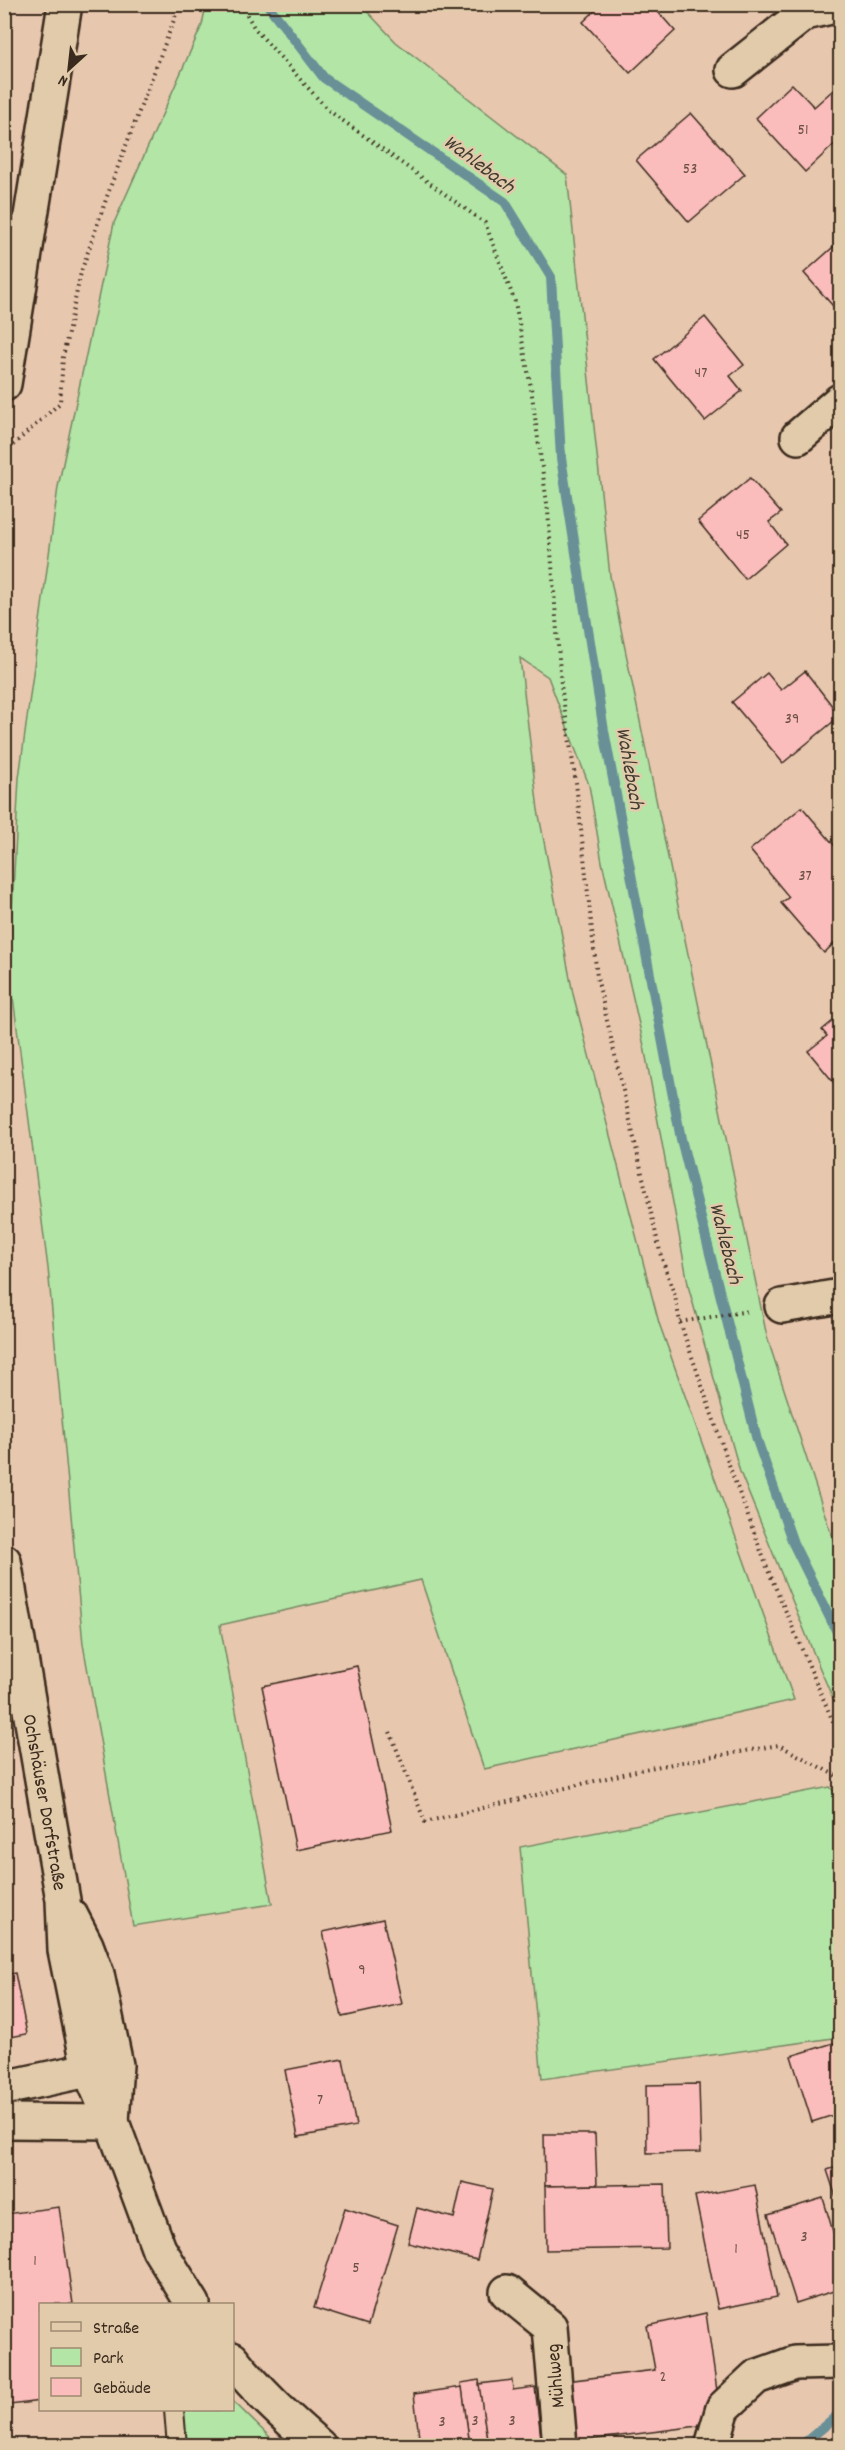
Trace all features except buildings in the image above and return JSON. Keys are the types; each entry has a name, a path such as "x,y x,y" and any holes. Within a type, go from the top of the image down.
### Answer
{"main road":[{"path":"4,384 65,4"},
{"path":"733,69 805,13 840,5"},
{"path":"798,437 840,401"},
{"path":"782,1306 840,1296"},
{"name":"Ochshäuser Dorfstraße","path":"4,1562 63,1900 65,1950 102,2067 112,2122 159,2248 192,2303"},
{"path":"4,2088 102,2067"},
{"path":"4,2121 112,2122"},
{"name":"Mühlweg","path":"507,2292 549,2326 560,2445"},
{"path":"234,2362 249,2381 291,2422 319,2445"},
{"path":"712,2445 723,2408 756,2377 795,2363 840,2362"}],"lane":[{"path":"174,2411 177,2445"}],"path":[{"path":"4,453 60,403 63,357 81,272 111,184 180,4"},
{"path":"241,4 255,29 328,110 486,223 515,302 531,388 548,512 561,685 576,783 597,977 661,1256 675,1296 680,1322 768,1570 840,1738"},
{"path":"680,1322 734,1314"},
{"path":"390,1732 425,1822 644,1769 779,1745 840,1778"}],"green space":[{"path":"206,5 361,5 396,42 567,175 610,576 767,1337 840,1561 840,1715 740,1472 689,1289 644,1046 602,862 589,785 548,677 520,658 538,810 573,994 659,1323 794,1700 484,1769 421,1580 220,1625 272,1904 133,1926 83,1644 48,1268 9,966 19,778 58,487 114,223 202,25"},
{"path":"830,1787 840,1798 840,2037 542,2079 520,1847"},
{"path":"234,2402 278,2445 184,2445 181,2411 234,2411"}],"waterway":[{"name":"Wahlebach","path":"267,4 324,78 505,202 551,277 561,458 604,731 681,1139 757,1440 793,1543 840,1638"},
{"name":"Wahlebach","path":"801,2446 840,2413"}]}
